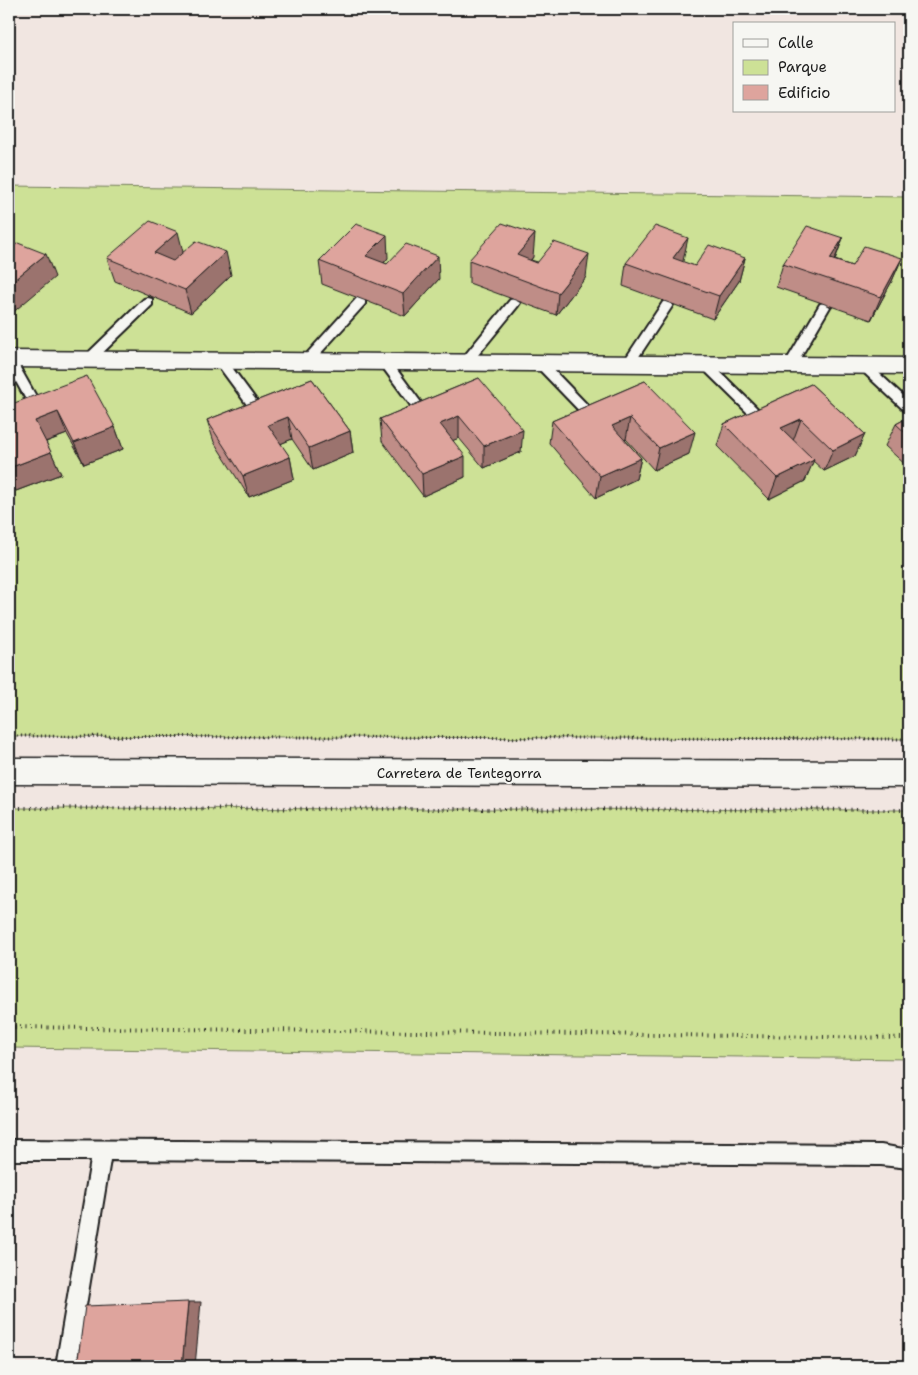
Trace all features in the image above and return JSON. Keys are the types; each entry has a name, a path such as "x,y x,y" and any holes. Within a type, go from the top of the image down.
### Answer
{"street":[{"path":"9,360 909,366"},
{"name":"Carretera de Tentegorra","path":"9,772 909,774"}],"lane":[{"path":"306,362 361,301"},
{"path":"88,360 148,302"},
{"path":"465,362 514,304"},
{"path":"628,364 667,305"},
{"path":"790,365 824,307"},
{"path":"9,360 40,414"},
{"path":"221,361 263,418"},
{"path":"385,362 428,420"},
{"path":"540,363 594,419"},
{"path":"704,364 762,420"},
{"path":"863,365 909,408"},
{"path":"9,1150 852,1155 909,1158"},
{"path":"66,1366 102,1151"}],"path":[{"path":"9,736 909,739"},
{"path":"9,808 909,810"},
{"path":"9,1027 909,1038"}],"green space":[{"path":"9,186 909,197 909,739 9,736"},
{"path":"9,808 909,810 909,1059 9,1048"}],"building":[{"path":"150,221 178,232 154,253 173,261 196,241 226,252 185,290 107,258"},
{"path":"502,223 535,234 517,255 537,263 554,242 589,254 558,293 469,260"},
{"path":"356,224 387,235 366,256 387,264 406,244 438,256 403,294 319,261"},
{"path":"655,226 688,238 673,258 695,266 709,245 745,258 719,296 626,263"},
{"path":"807,226 843,238 830,259 852,266 864,246 902,258 881,297 783,264"},
{"path":"18,243 46,254 9,284 9,250"},
{"path":"87,376 115,427 74,443 58,412 35,421 51,452 9,468 9,405"},
{"path":"479,378 523,430 484,446 459,416 440,424 465,456 422,474 380,419"},
{"path":"312,379 350,431 309,448 288,417 268,425 290,457 243,476 207,420"},
{"path":"645,381 695,432 659,448 630,418 612,426 641,458 600,476 552,421"},
{"path":"811,384 865,434 833,450 801,419 781,428 814,460 777,478 724,424"},
{"path":"909,417 909,436 896,424"},
{"path":"188,1302 182,1366 77,1366 85,1306"}]}
